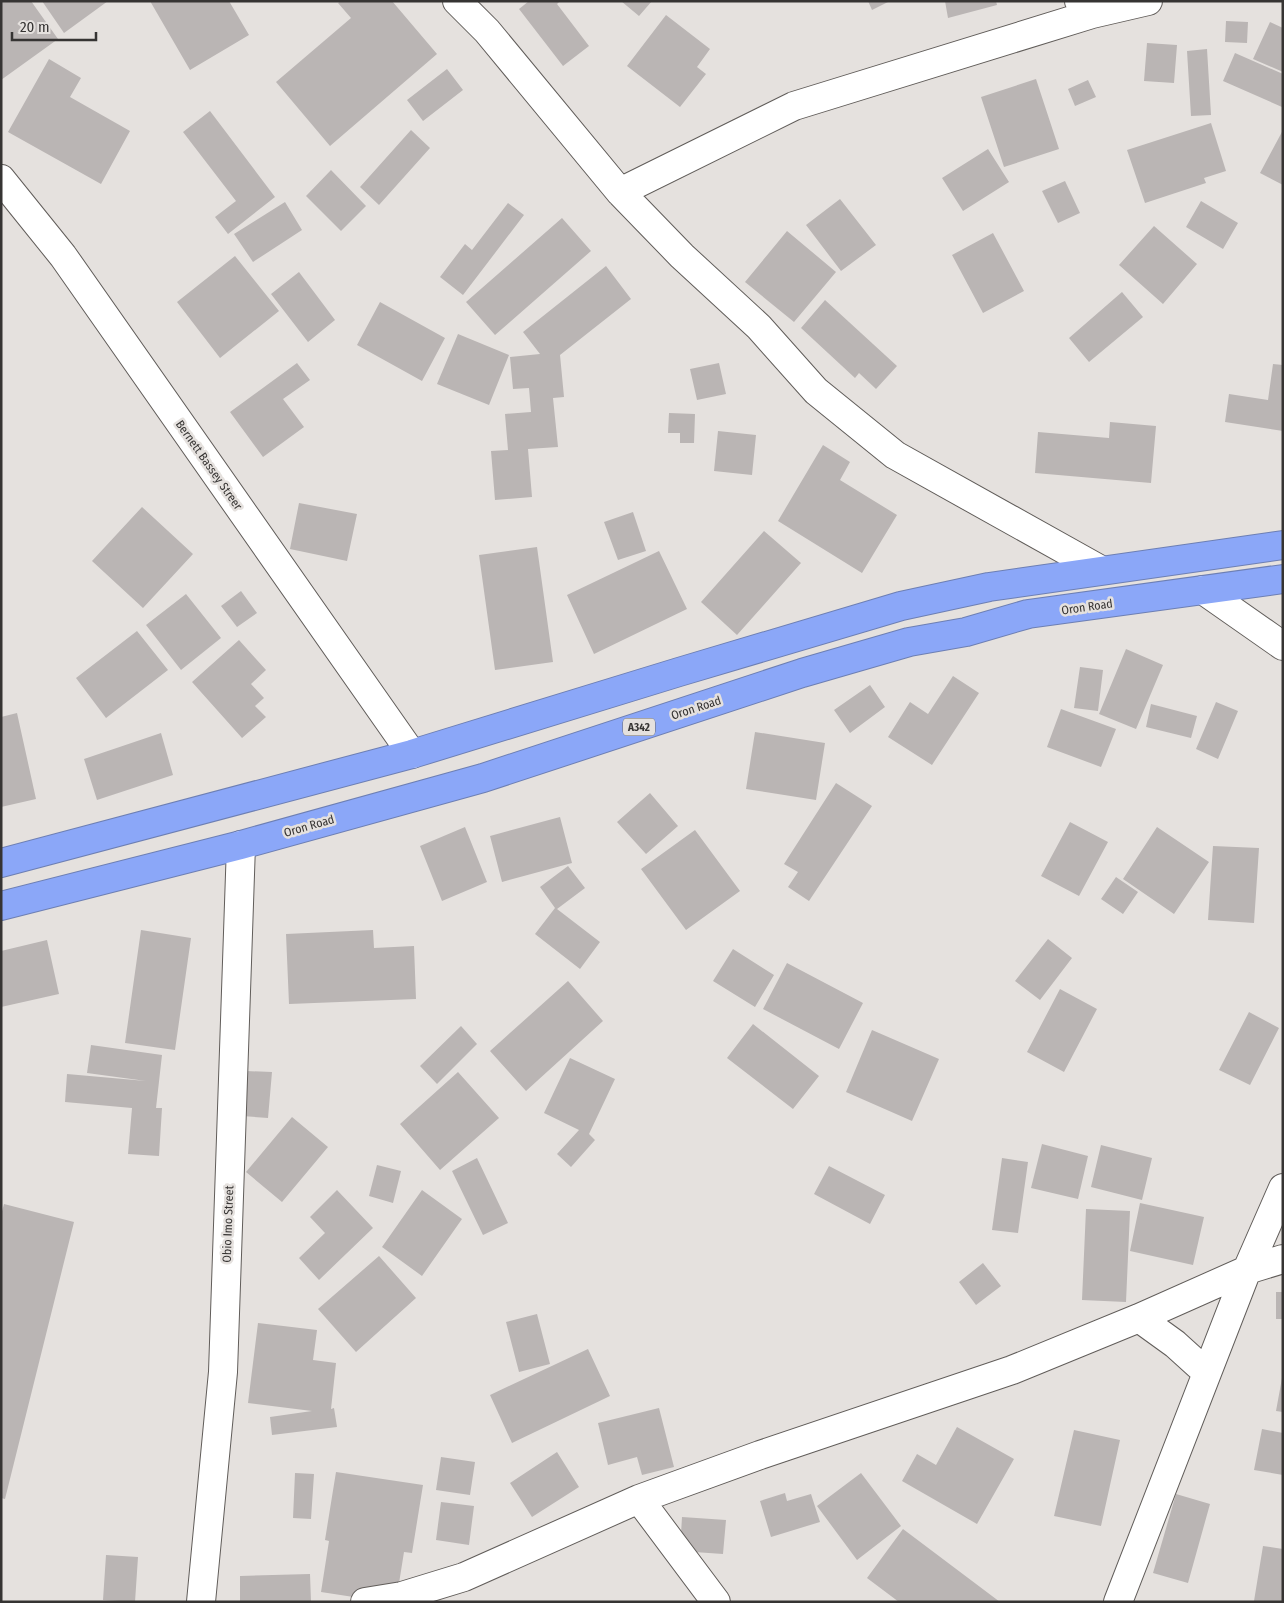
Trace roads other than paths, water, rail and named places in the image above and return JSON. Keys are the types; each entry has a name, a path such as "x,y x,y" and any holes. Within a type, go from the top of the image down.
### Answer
{"highway":[{"path":"1,863 412,754 902,606 989,587 1283,545"},
{"name":"Oron Road","path":"1,906 241,845 483,778 802,673 909,642 966,632 1028,614 1283,579"}],"street":[{"path":"457,1 488,31 620,192 682,256 759,327 816,391 896,455 1102,570"},
{"path":"620,192 794,106 1085,8 1148,1"},
{"name":"Bernett Bassey Streer","path":"1,179 63,256 412,754"},
{"path":"1203,590 1283,646"},
{"name":"Obio Imo Street","path":"201,1602 222,1372 241,845"},
{"path":"1118,1602 1247,1270 1283,1188"},
{"path":"365,1602 402,1596 464,1577 639,1499 1012,1370 1139,1318 1247,1270 1283,1259"},
{"path":"1139,1318 1175,1344 1207,1373"},
{"path":"639,1499 716,1602"}]}
